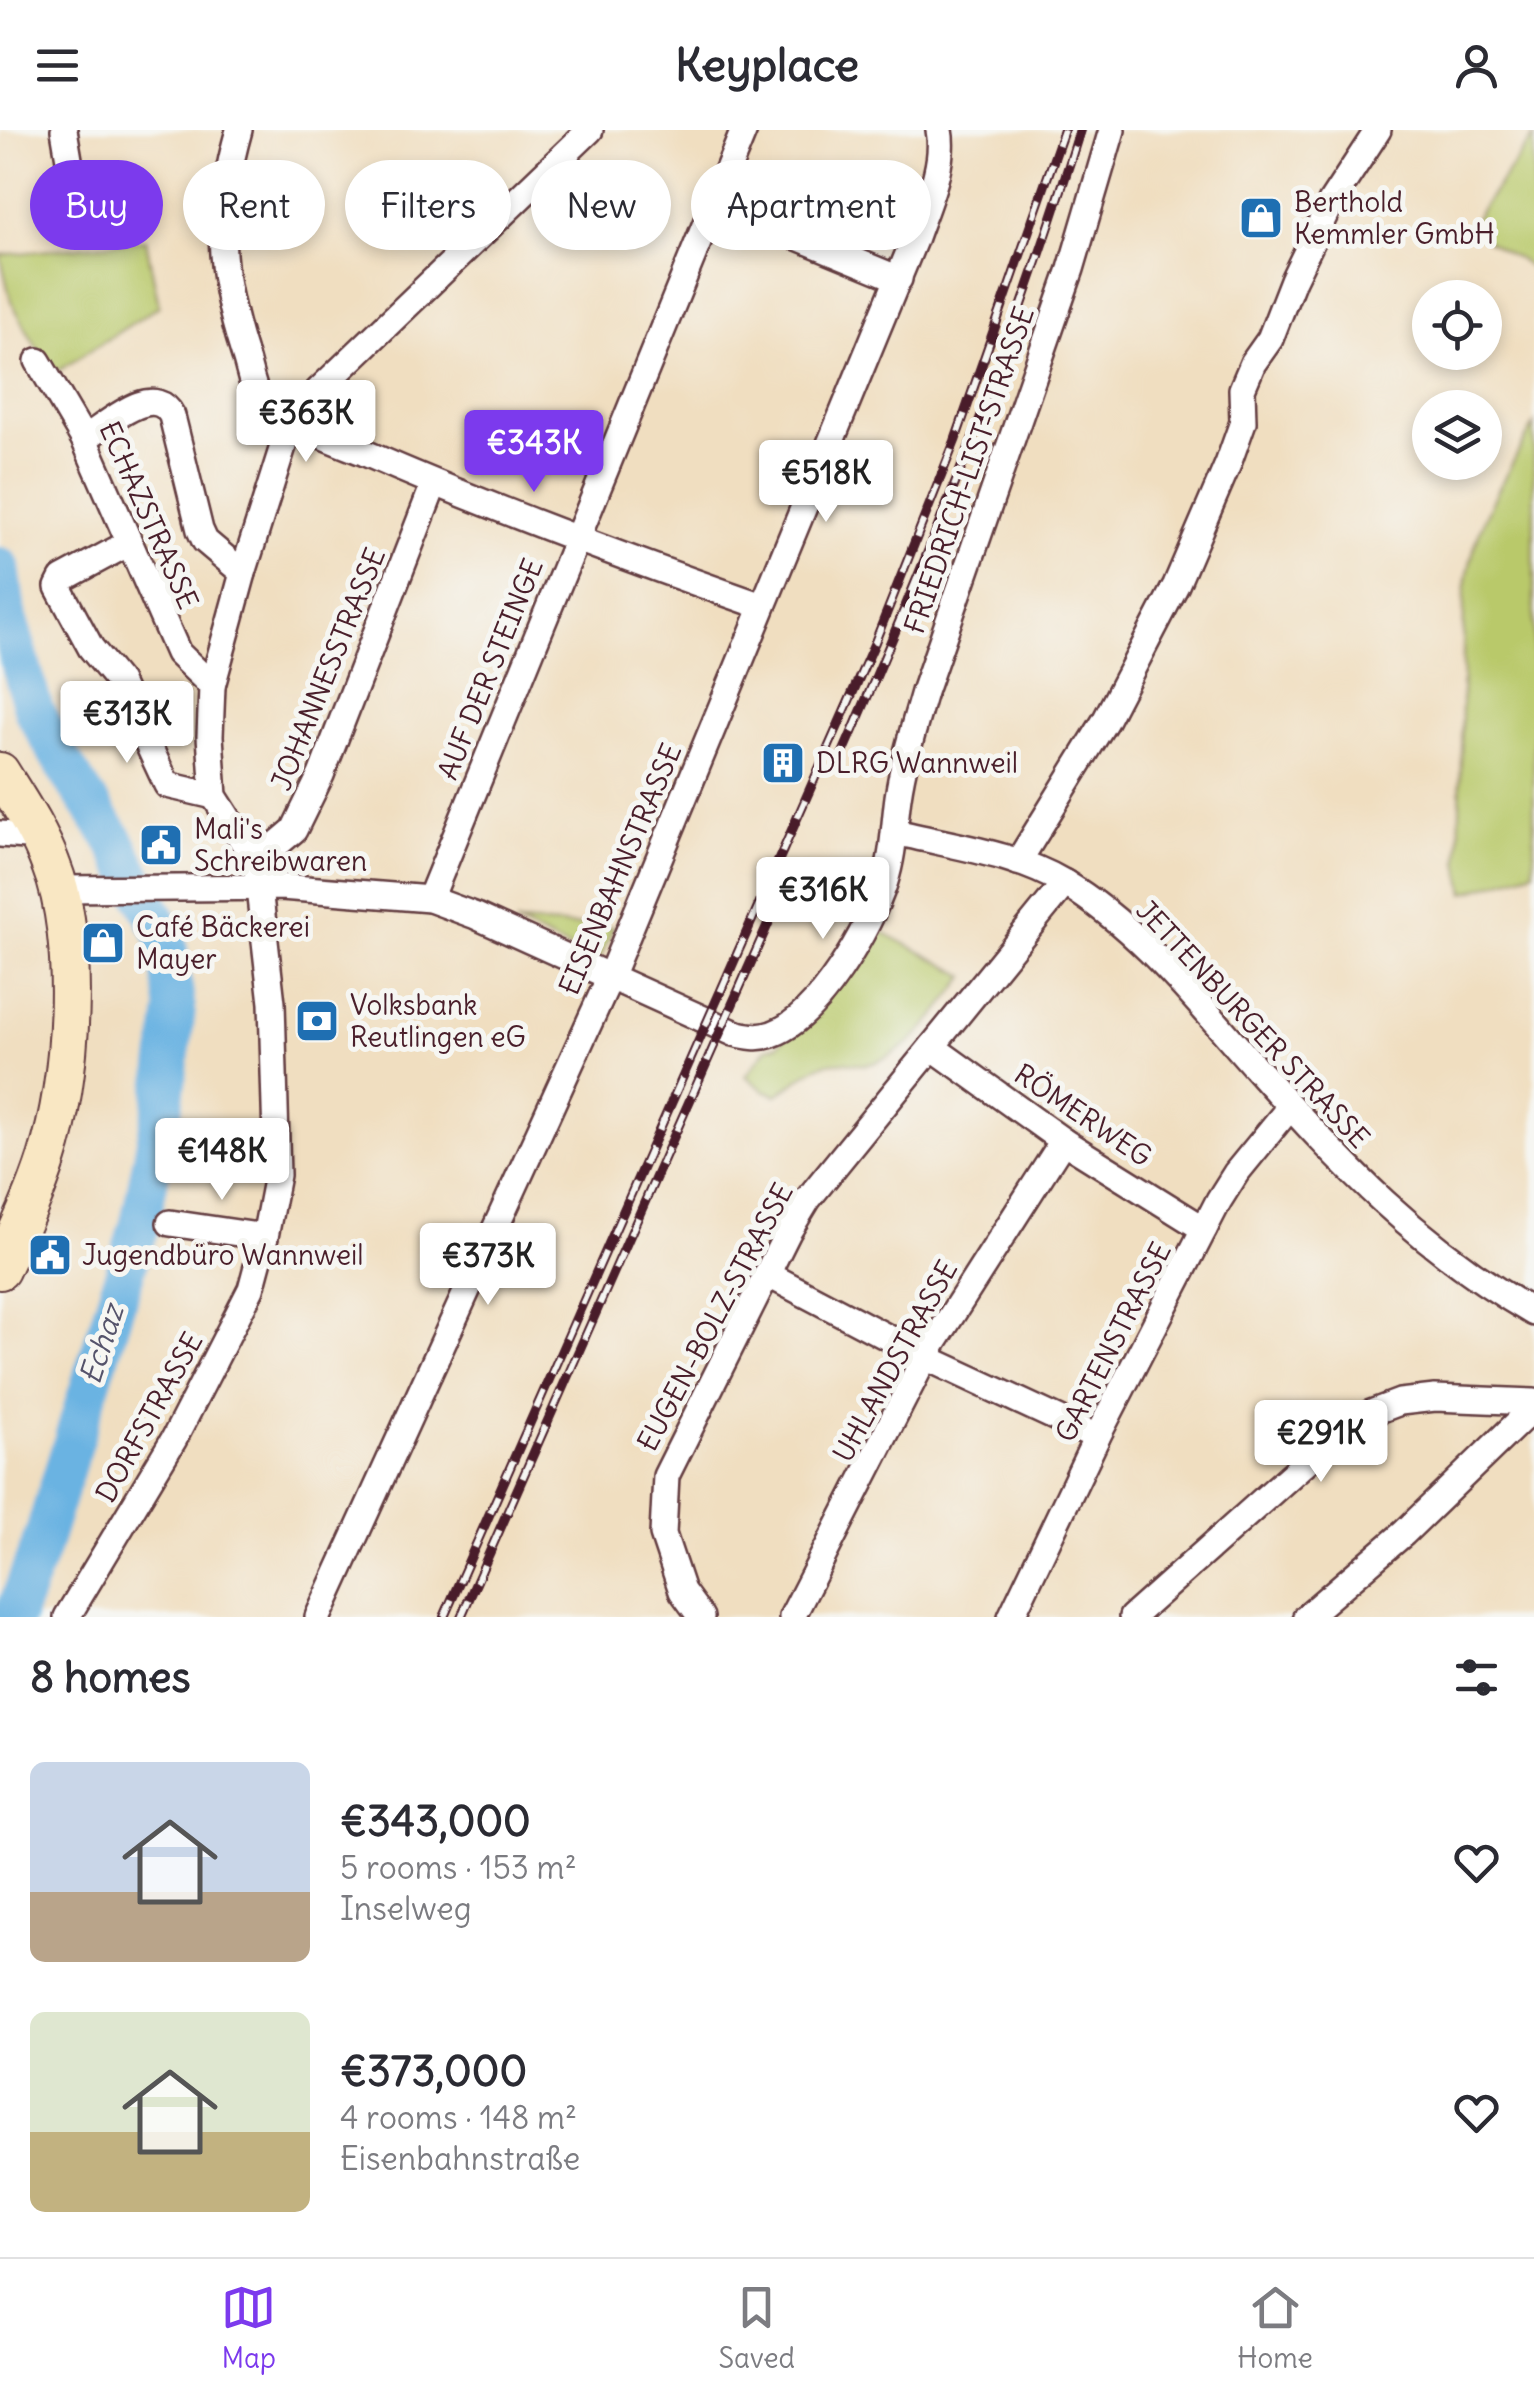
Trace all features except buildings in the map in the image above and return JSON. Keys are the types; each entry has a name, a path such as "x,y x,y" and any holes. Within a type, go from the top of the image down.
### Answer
{"main road":[{"path":"0,772 38,837 59,889 70,955 56,1122 48,1156 0,1270"}],"street":[{"path":"64,130 69,160"},
{"path":"240,130 226,175 220,218 234,322 259,399 291,422 434,484 574,540 762,606"},
{"path":"257,875 214,796 212,686 242,573 291,422 318,391 590,130"},
{"name":"AUF DER STEINGE","path":"732,160 744,130"},
{"name":"EISENBAHNSTRASSE","path":"318,1617 610,977 899,278 934,177 941,142 939,130"},
{"name":"FRIEDRICH-LIST-STRASSE","path":"896,832 904,762 924,692 1072,269 1112,130"},
{"path":"1018,862 1105,721 1168,601 1228,464 1242,422 1242,390 1253,363 1270,339 1293,280 1332,202 1378,130"},
{"name":"AUF DER STEINGE","path":"430,899 696,250"},
{"path":"829,250 899,278"},
{"name":"ECHAZSTRASSE","path":"38,361 84,439 178,653 212,686"},
{"path":"84,439 145,402 164,403 172,416 205,541 242,573"},
{"name":"JOHANNESSTRASSE","path":"257,875 294,830 321,774 434,484"},
{"path":"130,543 62,580 58,587 91,648 118,682 167,785 214,796"},
{"path":"59,889 166,888 257,875 430,899 747,1036 774,1034 792,1022 813,1002 848,955 875,907 896,832"},
{"name":"JETTENBURGER STRASSE","path":"896,832 1018,862 1065,883 1147,950 1290,1107 1406,1225 1457,1265 1534,1314"},
{"path":"0,834 38,837"},
{"name":"DORFSTRASSE","path":"67,1617 174,1440 252,1289 277,1175 272,1004 257,875"},
{"name":"EUGEN-BOLZ-STRASSE","path":"702,1617 682,1590 662,1534 666,1476 808,1199 1065,883"},
{"name":"RÖMERWEG","path":"932,1047 1063,1141 1204,1229"},
{"name":"GARTENSTRASSE","path":"1010,1617 1204,1229 1236,1172 1290,1107"},
{"name":"UHLANDSTRASSE","path":"792,1617 925,1356 1063,1141"},
{"path":"170,1222 265,1237"},
{"path":"767,1274 925,1356 1097,1437"},
{"path":"1132,1617 1317,1452 1371,1413 1400,1402 1435,1398 1534,1405"},
{"path":"1306,1617 1404,1533 1534,1405"}],"green space":[{"path":"1534,136 1534,269 1467,229"},
{"path":"49,250 148,250 159,306 52,375 11,301 0,255"},
{"path":"1534,424 1534,871 1465,893 1459,862 1467,578 1489,510"},
{"path":"515,923 614,927 598,962"},
{"path":"877,929 966,976 927,1026 891,1055 866,1064 829,1063 813,1069 777,1095 763,1090 746,1076 767,1048 778,1045"}],"waterway":[{"name":"Echaz","path":"0,567 6,613 34,711 114,840 166,937 176,1010 162,1112 140,1223 44,1536 14,1617"}],"railway":[{"path":"444,1617 875,642 955,441 1064,130"},
{"path":"837,767 968,452 1027,292 1080,130"},
{"path":"461,1617 787,881"}],"place":[{"name":"Berthold Kemmler GmbH","path":"1261,218"},
{"name":"DLRG Wannweil","path":"783,763"},
{"name":"Mali's Schreibwaren","path":"161,845"},
{"name":"Café Bäckerei Mayer","path":"103,943"},
{"name":"Volksbank Reutlingen eG","path":"317,1021"},
{"name":"Jugendbüro Wannweil","path":"50,1255"}]}
